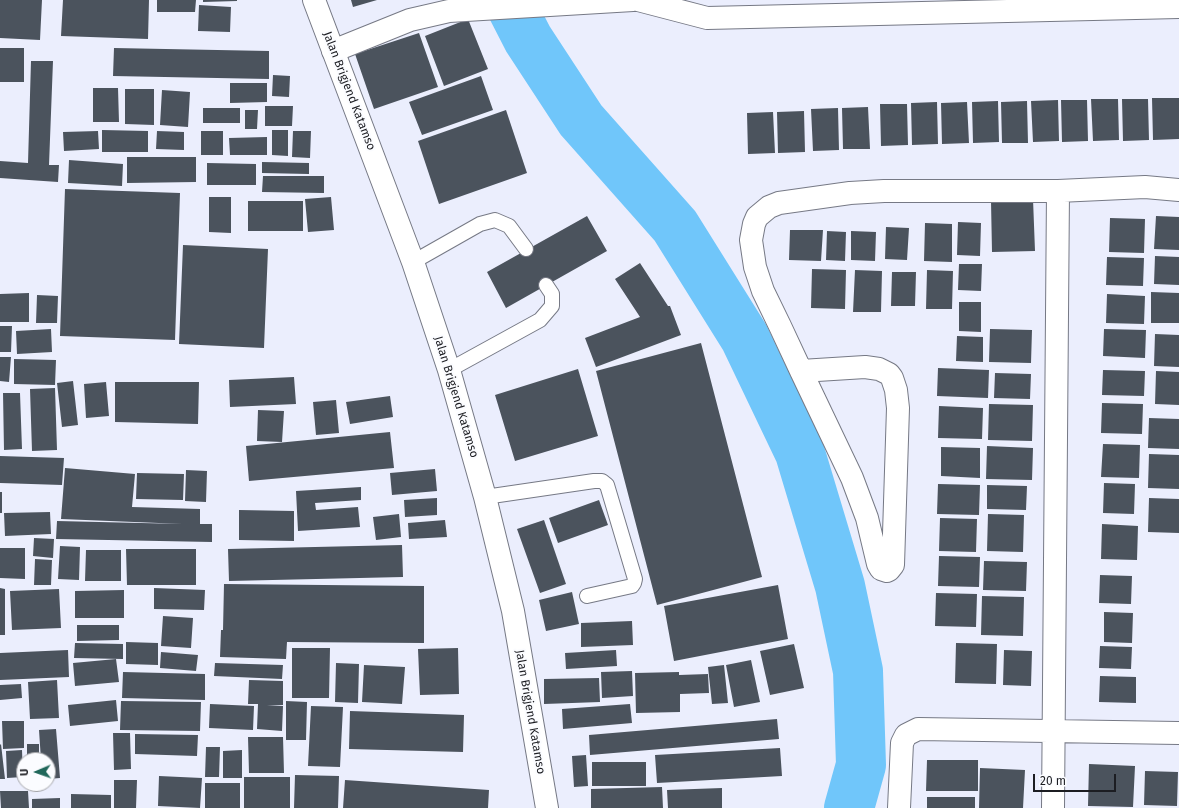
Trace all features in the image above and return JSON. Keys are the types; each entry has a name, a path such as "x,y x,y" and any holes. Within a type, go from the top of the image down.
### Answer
{"street":[{"name":"Jalan Brigjend Katamso","path":"314,0 413,262 449,370 485,497 513,611 547,808"},
{"path":"333,51 410,20 449,11 633,0"},
{"path":"638,0 708,18 1179,7"},
{"path":"801,371 865,367 879,369 889,374 892,378 896,390 898,408 893,565 887,571 881,569 878,564 867,518 852,478 801,371 763,291 755,267 751,240 757,217 762,211 779,203 850,193 1058,191 1145,187 1179,190"},
{"path":"1053,808 1058,191"},
{"path":"899,808 902,743 906,735 913,730 1179,733"}],"lane":[{"path":"413,262 480,224 495,220 509,226 526,249"},
{"path":"449,370 540,320 552,306 552,294 546,285"},
{"path":"485,497 594,481 602,481 607,485 634,583 632,586 588,596"}],"building":[{"path":"0,0 42,0 40,40 0,38"},
{"path":"63,0 149,0 148,39 61,36"},
{"path":"157,0 196,0 195,12 157,12"},
{"path":"203,0 237,0 237,1 203,2"},
{"path":"351,0 377,0 353,7"},
{"path":"199,5 231,7 230,32 198,31"},
{"path":"468,19 488,69 444,86 425,36"},
{"path":"419,33 438,87 374,109 355,54"},
{"path":"0,48 24,48 24,82 0,82"},
{"path":"114,48 269,51 269,79 113,76"},
{"path":"31,61 53,61 49,165 59,165 58,182 0,178 0,161 28,163"},
{"path":"273,75 290,76 289,97 272,96"},
{"path":"481,76 493,110 422,135 409,102"},
{"path":"230,83 267,83 267,102 230,103"},
{"path":"93,88 118,88 119,122 93,122"},
{"path":"125,89 154,89 154,125 125,124"},
{"path":"162,90 190,92 188,127 160,125"},
{"path":"1152,98 1179,98 1179,139 1153,140"},
{"path":"1091,99 1118,99 1119,140 1093,141"},
{"path":"1122,99 1148,99 1149,140 1123,141"},
{"path":"1058,100 1059,141 1033,142 1031,101"},
{"path":"1061,100 1087,100 1088,141 1062,142"},
{"path":"998,101 999,142 973,143 972,102"},
{"path":"1027,101 1028,143 1002,143 1001,102"},
{"path":"937,102 938,144 912,145 911,103"},
{"path":"967,102 969,143 942,144 941,103"},
{"path":"880,104 907,104 908,145 881,146"},
{"path":"265,106 293,106 292,126 265,126"},
{"path":"868,107 870,149 843,149 842,108"},
{"path":"203,108 240,108 240,123 203,123"},
{"path":"838,108 839,150 813,151 811,109"},
{"path":"245,110 258,110 257,129 245,129"},
{"path":"506,110 527,173 439,204 418,141"},
{"path":"804,111 805,152 778,153 777,112"},
{"path":"773,112 775,153 748,154 747,113"},
{"path":"102,130 148,131 148,152 102,152"},
{"path":"272,130 288,130 288,156 272,155"},
{"path":"98,131 99,149 64,151 63,132"},
{"path":"157,131 184,132 184,150 156,149"},
{"path":"201,131 223,131 223,155 201,155"},
{"path":"293,131 311,131 310,158 292,157"},
{"path":"267,137 267,155 230,155 229,138"},
{"path":"127,157 196,157 196,182 127,183"},
{"path":"69,160 123,164 122,186 68,183"},
{"path":"262,162 309,163 309,174 262,173"},
{"path":"207,163 256,164 256,185 207,185"},
{"path":"263,176 324,176 324,193 262,192"},
{"path":"65,189 180,193 175,340 60,336"},
{"path":"209,197 231,197 231,233 209,232"},
{"path":"331,197 334,230 308,232 305,199"},
{"path":"1033,199 1035,251 992,252 991,201"},
{"path":"248,201 303,201 303,231 248,231"},
{"path":"587,216 607,251 506,308 487,272"},
{"path":"1156,216 1179,217 1179,250 1154,249"},
{"path":"1110,218 1145,219 1144,253 1109,252"},
{"path":"958,222 981,223 980,256 957,255"},
{"path":"925,223 952,224 952,262 924,261"},
{"path":"886,227 909,228 907,260 885,259"},
{"path":"790,230 823,230 821,261 789,260"},
{"path":"827,231 846,232 845,261 826,260"},
{"path":"851,231 876,232 875,261 851,260"},
{"path":"183,245 268,249 264,348 179,344"},
{"path":"1155,256 1179,257 1179,285 1154,284"},
{"path":"1107,257 1144,258 1143,286 1106,285"},
{"path":"640,263 668,306 670,306 681,335 596,367 585,338 640,317 615,279"},
{"path":"959,264 982,264 981,291 958,290"},
{"path":"812,269 846,270 845,309 811,308"},
{"path":"855,270 882,271 881,312 853,312"},
{"path":"927,270 953,271 952,309 926,309"},
{"path":"892,272 916,272 915,306 891,306"},
{"path":"1151,292 1179,293 1179,323 1151,323"},
{"path":"29,293 29,322 0,322 0,294"},
{"path":"1107,294 1145,296 1144,324 1106,323"},
{"path":"37,295 58,296 57,323 36,323"},
{"path":"959,302 981,302 981,332 959,331"},
{"path":"0,326 12,326 11,352 0,352"},
{"path":"51,329 52,352 17,354 16,331"},
{"path":"990,329 1032,330 1031,363 989,362"},
{"path":"1104,329 1146,330 1145,358 1103,356"},
{"path":"1155,334 1179,335 1179,367 1154,366"},
{"path":"957,336 983,337 983,362 956,361"},
{"path":"701,343 762,577 657,605 596,371"},
{"path":"0,357 11,357 9,382 0,381"},
{"path":"14,359 56,360 55,385 14,384"},
{"path":"938,368 989,370 988,398 937,396"},
{"path":"578,369 598,436 515,461 495,395"},
{"path":"1103,370 1145,371 1144,396 1102,395"},
{"path":"1156,371 1179,372 1179,405 1155,404"},
{"path":"995,373 1031,374 1030,399 994,398"},
{"path":"294,377 296,404 230,407 229,380"},
{"path":"73,381 78,425 62,427 57,383"},
{"path":"106,382 109,416 86,418 84,384"},
{"path":"115,382 199,382 198,424 115,422"},
{"path":"55,388 57,450 32,451 30,389"},
{"path":"3,393 20,393 22,449 4,450"},
{"path":"390,396 393,417 350,424 346,402"},
{"path":"336,400 339,433 316,435 313,402"},
{"path":"1102,403 1143,404 1142,434 1101,433"},
{"path":"989,404 1033,405 1032,441 988,440"},
{"path":"939,406 983,408 982,439 938,438"},
{"path":"258,410 284,411 282,442 257,441"},
{"path":"1149,418 1179,419 1179,449 1148,448"},
{"path":"390,432 394,468 249,481 246,446"},
{"path":"1103,444 1140,445 1139,478 1101,477"},
{"path":"987,446 1033,448 1032,480 986,479"},
{"path":"941,447 980,448 980,478 941,476"},
{"path":"1149,454 1179,455 1179,489 1148,488"},
{"path":"0,456 64,458 62,485 0,483"},
{"path":"65,468 135,474 132,507 200,509 200,524 212,524 212,542 56,539 57,521 183,524 61,519"},
{"path":"435,469 437,491 392,495 390,473"},
{"path":"186,470 207,471 206,502 185,501"},
{"path":"137,473 184,474 183,500 136,499"},
{"path":"1104,483 1135,484 1134,514 1103,513"},
{"path":"938,484 980,485 979,515 937,514"},
{"path":"987,485 1027,486 1026,510 987,509"},
{"path":"361,487 361,500 315,503 316,510 358,507 360,527 298,531 296,491"},
{"path":"0,492 2,492 2,513 0,513"},
{"path":"437,498 437,515 405,517 404,500"},
{"path":"1149,498 1179,499 1179,533 1148,532"},
{"path":"599,500 608,525 558,543 549,518"},
{"path":"239,510 294,511 294,541 239,540"},
{"path":"50,512 51,534 5,536 4,513"},
{"path":"399,514 401,537 376,540 373,517"},
{"path":"988,514 1024,515 1023,552 987,551"},
{"path":"940,518 977,519 976,552 939,551"},
{"path":"445,520 447,537 409,539 408,523"},
{"path":"544,520 566,584 540,593 517,529"},
{"path":"1102,524 1138,526 1137,560 1101,559"},
{"path":"34,538 54,539 53,558 33,556"},
{"path":"402,545 403,577 229,581 228,549"},
{"path":"60,546 80,547 79,580 58,579"},
{"path":"0,548 25,548 25,579 0,578"},
{"path":"126,549 196,549 196,585 127,585"},
{"path":"86,550 121,550 121,581 85,581"},
{"path":"939,556 980,557 979,587 938,586"},
{"path":"35,559 52,560 51,585 34,585"},
{"path":"984,561 1027,562 1026,591 983,590"},
{"path":"1100,575 1132,576 1131,604 1099,603"},
{"path":"224,584 424,586 424,643 287,642 286,659 220,657 221,630 223,630"},
{"path":"778,585 788,639 674,661 664,606"},
{"path":"0,588 5,589 5,635 0,635"},
{"path":"154,588 205,590 204,610 154,609"},
{"path":"59,589 61,628 12,630 10,591"},
{"path":"124,590 124,618 75,618 75,591"},
{"path":"572,592 579,624 546,631 539,600"},
{"path":"936,593 977,594 976,627 935,626"},
{"path":"982,596 1024,597 1023,636 981,635"},
{"path":"1104,612 1133,613 1132,643 1104,642"},
{"path":"163,616 193,618 191,648 161,646"},
{"path":"632,621 633,645 581,647 581,623"},
{"path":"77,625 119,625 119,640 77,641"},
{"path":"126,642 158,643 158,665 126,664"},
{"path":"75,643 123,644 123,659 74,658"},
{"path":"956,643 997,644 996,684 955,683"},
{"path":"794,644 804,688 770,695 760,651"},
{"path":"1100,646 1132,647 1131,669 1099,668"},
{"path":"292,648 330,648 329,698 292,698"},
{"path":"458,648 459,694 420,695 418,649"},
{"path":"68,650 69,677 0,680 0,653"},
{"path":"616,650 617,666 566,669 565,653"},
{"path":"1004,650 1032,651 1031,686 1003,685"},
{"path":"161,652 198,655 196,671 160,668"},
{"path":"116,659 119,682 75,686 73,663"},
{"path":"751,660 760,702 734,707 726,665"},
{"path":"215,663 283,665 282,679 214,676"},
{"path":"336,663 359,664 358,703 335,702"},
{"path":"364,665 405,667 402,704 362,702"},
{"path":"724,665 728,703 712,704 708,667"},
{"path":"632,671 633,696 602,698 601,672"},
{"path":"123,672 205,674 205,700 122,698"},
{"path":"679,672 679,675 708,674 709,693 680,694 680,712 636,713 635,673"},
{"path":"1100,676 1136,677 1136,703 1099,702"},
{"path":"599,678 600,702 544,704 544,679"},
{"path":"57,680 59,718 30,719 28,682"},
{"path":"249,680 283,681 283,705 267,705 283,706 282,731 257,729 258,704 248,704"},
{"path":"21,684 22,698 0,700 0,685"},
{"path":"116,700 118,721 70,726 68,705"},
{"path":"121,701 201,702 200,731 120,730"},
{"path":"286,701 307,702 306,740 286,740"},
{"path":"210,704 254,706 253,730 209,728"},
{"path":"630,704 632,723 563,729 562,709"},
{"path":"311,706 343,707 340,767 308,766"},
{"path":"350,711 464,715 463,752 349,749"},
{"path":"777,719 779,739 590,755 589,735"},
{"path":"2,721 24,721 24,748 3,749"},
{"path":"56,729 60,778 56,778 56,752 40,752 39,730"},
{"path":"113,733 130,733 131,769 114,770"},
{"path":"135,734 198,735 197,756 135,754"},
{"path":"248,737 283,737 284,773 249,773"},
{"path":"1,744 5,779 0,779"},
{"path":"27,744 39,744 39,752 27,752"},
{"path":"206,747 220,747 219,777 205,777"},
{"path":"780,748 782,776 657,783 655,755"},
{"path":"22,750 22,752 16,752 16,777 7,778 6,751"},
{"path":"242,750 242,778 223,778 223,751"},
{"path":"586,755 588,786 574,787 572,756"},
{"path":"927,760 978,760 978,791 926,791"},
{"path":"592,762 646,762 646,786 592,786"},
{"path":"1089,764 1135,766 1133,807 1088,806"},
{"path":"980,768 1025,770 1023,808 979,808"},
{"path":"1145,771 1178,772 1177,806 1144,805"},
{"path":"295,775 339,776 338,808 294,808"},
{"path":"159,776 202,778 200,808 158,806"},
{"path":"244,777 290,777 290,808 244,808"},
{"path":"114,780 137,780 136,808 114,808"},
{"path":"345,780 489,790 488,808 343,808"},
{"path":"205,783 240,783 240,808 205,808"},
{"path":"662,787 663,808 591,808 591,789"},
{"path":"722,788 722,808 668,808 667,790"},
{"path":"0,791 28,792 29,808 1,808"},
{"path":"71,794 111,795 111,808 71,808"},
{"path":"927,797 975,797 975,808 927,808"},
{"path":"60,798 60,808 32,808 32,799"}],"waterway":[{"path":"508,0 528,39 581,120 675,226 745,338 800,453 840,586 858,671 861,765 849,808"}]}
